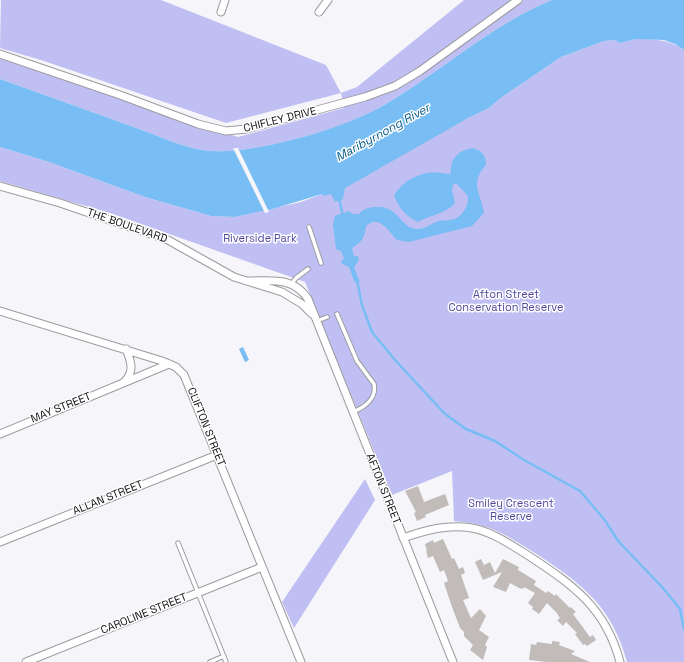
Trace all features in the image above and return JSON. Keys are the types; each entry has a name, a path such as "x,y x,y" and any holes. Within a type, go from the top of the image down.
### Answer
{"street":[{"path":"220,12 225,0"},
{"path":"319,12 328,0"},
{"name":"CHIFLEY DRIVE","path":"0,54 120,95 198,124 226,132 247,130 365,97 395,86 420,71 518,0"},
{"name":"THE BOULEVARD","path":"0,186 60,203 168,240 234,277 269,287 294,298 306,308 315,319"},
{"name":"THE BOULEVARD","path":"247,281 278,281 292,283"},
{"path":"292,283 304,294 315,319"},
{"name":"CLIFTON STREET","path":"0,311 126,349 169,364 184,375 301,662"},
{"name":"AFTON STREET","path":"315,319 453,662"},
{"path":"123,383 131,373 132,366 126,349"},
{"name":"MAY STREET","path":"0,434 169,364"},
{"name":"ALLAN STREET","path":"0,542 217,454"},
{"path":"403,538 426,530 450,527 472,528 499,538 577,589 598,613 607,629 620,662"},
{"name":"CAROLINE STREET","path":"26,662 262,567"}],"lane":[{"path":"309,227 322,263"},
{"path":"292,283 308,268"},
{"path":"337,314 344,335 357,361 374,388 370,402 352,412"},
{"path":"315,319 327,317"},
{"path":"178,543 226,662"},
{"path":"210,662 224,656"}],"green space":[{"path":"1,0 161,0 326,65 341,93 226,123 44,61 0,48"},
{"path":"464,0 552,0 508,22 407,91 369,113 348,122 301,138 277,144 231,151 203,150 186,146 0,79 0,58 238,137 344,108 341,93 357,87"},
{"name":"Afton Street Conservation Reserve","path":"636,39 667,42 684,50 684,662 627,662 621,642 603,611 593,598 567,575 506,535 488,527 467,522 454,521 452,471 392,495 305,282 110,213 0,181 0,147 49,162 145,197 211,216 235,217 301,202 322,194 489,108 502,97 561,57 604,41 615,40 620,43"},
{"path":"365,479 375,500 294,628 282,602"}],"water":[{"name":"Maribyrnong River","path":"552,0 684,0 684,50 675,44 664,40 636,39 620,43 615,40 604,41 561,57 502,97 489,108 468,118 345,188 343,199 335,202 331,194 324,196 322,194 276,208 235,217 211,216 145,197 49,162 0,147 0,79 177,143 203,150 231,151 276,144 301,138 348,122 386,104 487,35 530,10"},
{"path":"473,148 483,154 486,162 477,183 484,213 472,226 409,242 397,240 387,228 379,223 371,223 366,226 362,239 352,248 354,256 358,256 359,260 354,267 360,282 355,283 349,267 342,264 341,261 344,259 341,251 336,249 333,224 335,216 349,211 352,214 359,214 368,208 383,207 389,209 410,227 416,229 439,221 457,218 463,213 467,206 468,198 456,183 453,185 452,190 455,203 443,211 418,222 409,217 403,211 394,195 405,183 425,173 451,173 452,163 456,156 468,149"},
{"path":"243,347 249,360 245,362 239,349"}],"pier":[{"path":"233,148 238,148 269,212 265,213"}],"building":[{"path":"418,486 424,502 445,494 449,505 425,515 426,517 417,521 414,513 416,512 405,491"},
{"path":"443,539 452,559 454,558 459,569 463,567 465,573 461,575 469,598 463,600 471,618 480,609 486,616 479,630 489,637 485,645 487,647 483,660 470,650 473,645 464,636 464,632 460,628 444,583 448,581 444,570 440,572 433,556 428,558 425,544 433,540 434,543"},
{"path":"481,559 484,565 490,562 495,573 503,559 519,567 518,570 536,581 534,585 546,593 548,591 555,596 556,594 570,608 571,607 576,612 573,614 590,637 593,635 596,640 587,646 585,644 583,645 575,634 577,633 566,622 563,626 557,620 560,618 547,603 539,614 532,609 533,607 528,603 535,593 524,587 523,589 519,588 510,583 506,592 493,587 502,572 483,580 475,562"},
{"path":"552,641 560,642 559,645 575,651 571,654 590,662 547,662 529,660 531,644 536,645 537,642 552,644"}],"waterway":[{"path":"339,198 343,217"},
{"path":"357,280 362,305 372,332 395,360 445,414 466,429 495,441 524,460 580,491 604,519 619,542 663,588 680,609 684,629"}],"park label":[{"name":"Riverside Park","path":"260,239"},
{"name":"Smiley Crescent Reserve","path":"511,510"}]}
